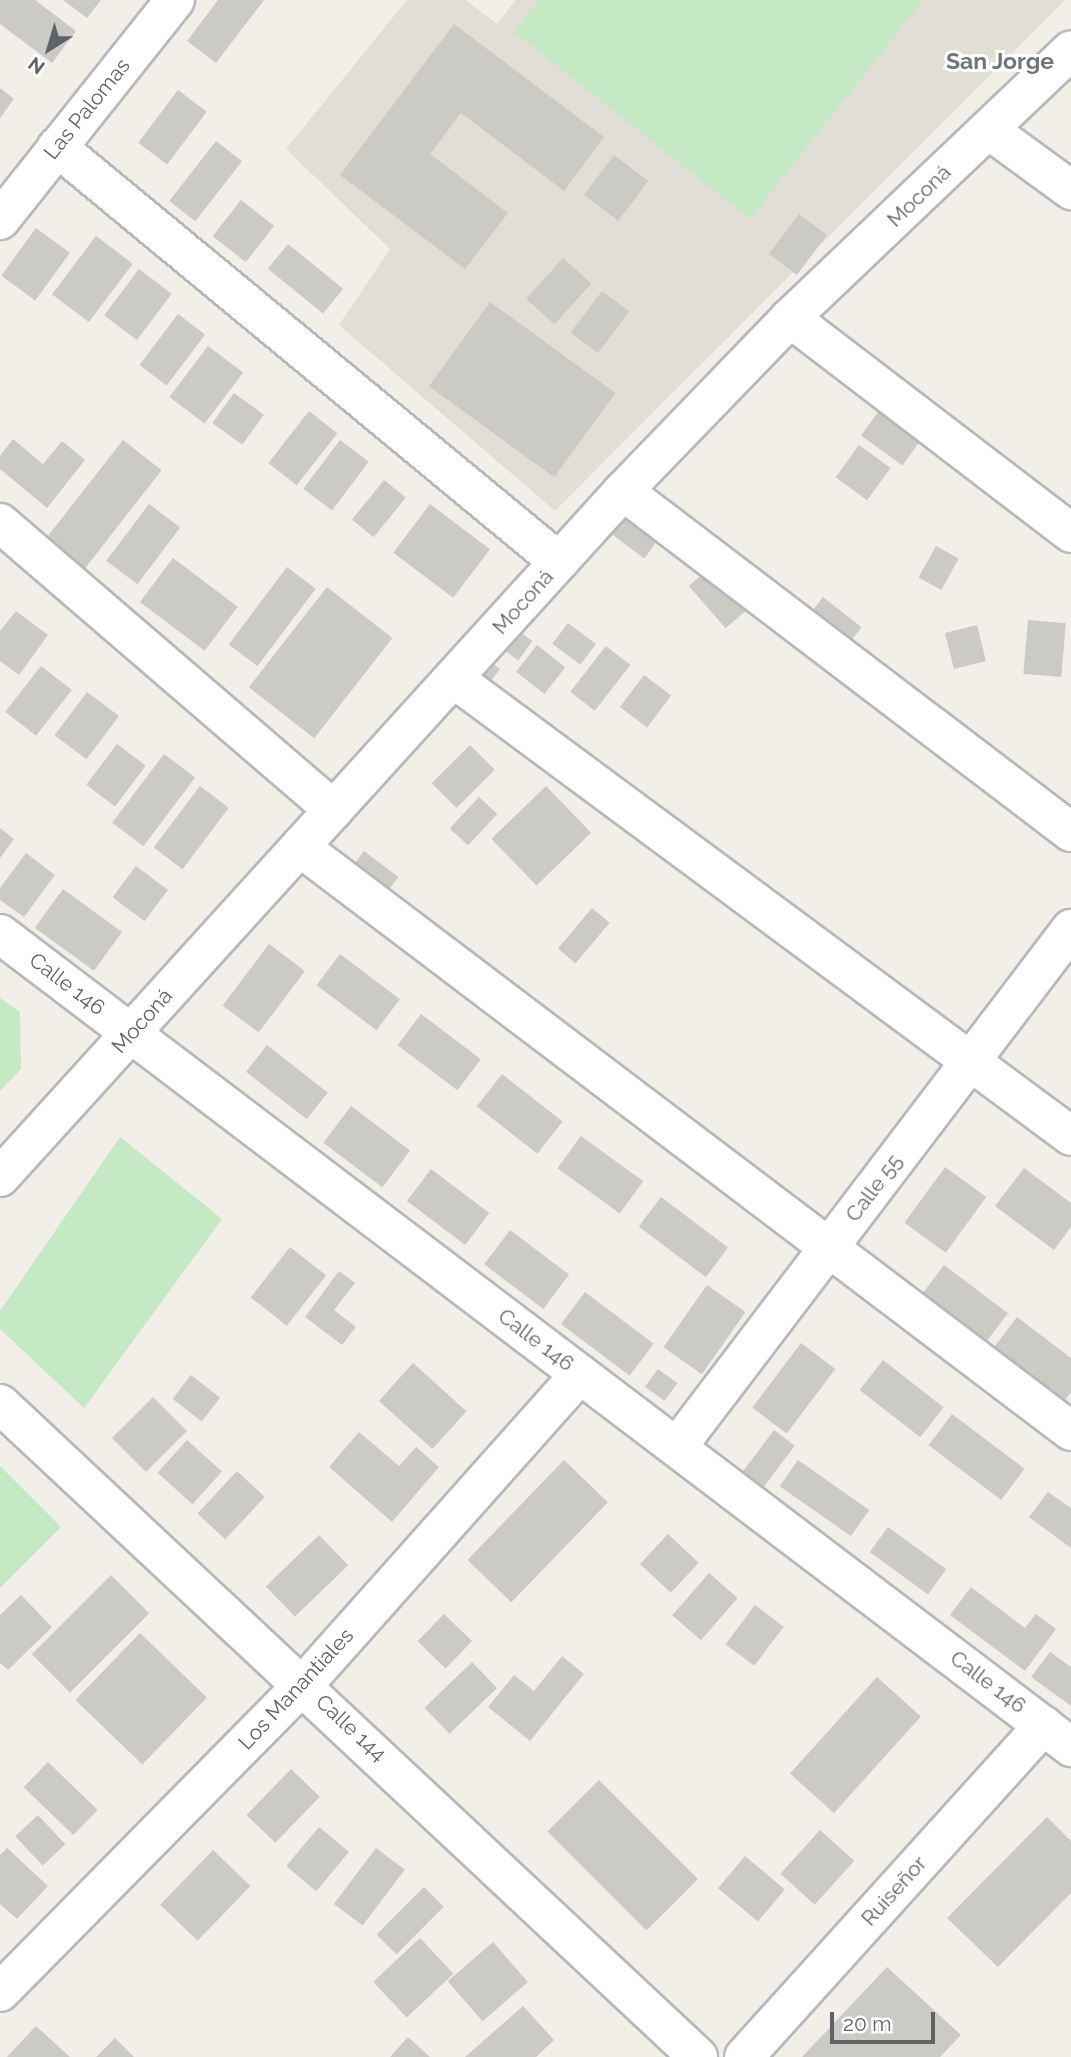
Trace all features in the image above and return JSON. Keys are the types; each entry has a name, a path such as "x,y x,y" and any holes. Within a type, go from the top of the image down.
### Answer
{"street":[{"name":"Las Palomas","path":"0,220 175,0"},
{"name":"Moconá","path":"0,1177 623,491 790,318 1071,50"},
{"path":"989,130 1071,190"},
{"path":"57,147 559,562"},
{"path":"790,318 1071,533"},
{"path":"623,491 1071,832"},
{"path":"0,523 334,810"},
{"path":"453,678 1071,1136"},
{"path":"300,847 1071,1431"},
{"name":"Calle 55","path":"677,1447 1071,929"},
{"name":"Calle 146","path":"0,934 1058,1736"},
{"name":"Los Manantiales","path":"0,1992 304,1684 580,1374"},
{"name":"Calle 144","path":"0,1404 304,1684 698,2057"},
{"name":"Ruiseñor","path":"744,2057 1058,1736"}],"shaded area":[{"path":"407,0 466,0 497,24 516,0 1065,0 555,511 339,325 390,249 286,149"}],"green space":[{"path":"539,0 923,0 750,219 514,32"},
{"path":"0,998 20,1012 21,1069 0,1091"},
{"path":"120,1137 222,1219 84,1408 0,1329 0,1311"},
{"path":"0,1466 61,1527 0,1588"}],"building":[{"path":"0,0 35,0 76,31 52,63 0,24"},
{"path":"63,0 101,0 87,18"},
{"path":"218,0 264,0 216,63 187,41"},
{"path":"454,24 604,137 564,191 461,113 430,154 508,213 465,269 340,175"},
{"path":"0,88 14,99 0,118"},
{"path":"178,90 207,112 167,164 138,143"},
{"path":"216,141 242,161 195,221 169,201"},
{"path":"614,155 648,181 618,221 584,195"},
{"path":"241,200 274,226 246,262 213,236"},
{"path":"799,214 827,235 797,275 769,254"},
{"path":"36,228 70,253 35,300 1,276"},
{"path":"96,236 133,264 89,322 52,294"},
{"path":"288,244 343,289 323,314 268,269"},
{"path":"563,258 591,283 554,324 526,299"},
{"path":"139,269 172,294 137,340 104,315"},
{"path":"602,291 629,311 598,353 571,333"},
{"path":"490,302 615,393 554,477 429,386"},
{"path":"178,314 205,334 167,386 139,365"},
{"path":"208,346 243,372 205,424 169,397"},
{"path":"234,393 264,415 242,445 212,423"},
{"path":"884,404 925,434 902,466 861,436"},
{"path":"309,411 337,433 297,485 268,463"},
{"path":"13,439 43,464 62,441 85,460 47,508 0,469 0,456"},
{"path":"123,440 162,470 85,568 47,538"},
{"path":"340,440 369,462 332,510 303,489"},
{"path":"859,445 891,468 867,500 835,477"},
{"path":"384,480 406,498 374,537 352,520"},
{"path":"149,504 180,527 137,584 106,561"},
{"path":"430,504 490,549 453,598 393,553"},
{"path":"630,509 663,534 644,558 611,534"},
{"path":"936,546 959,559 941,590 919,577"},
{"path":"173,558 238,607 205,651 140,602"},
{"path":"713,565 750,607 726,628 689,586"},
{"path":"287,567 316,589 257,666 229,644"},
{"path":"327,587 392,638 314,738 249,687"},
{"path":"823,597 862,627 844,650 805,620"},
{"path":"16,611 48,635 19,675 0,661 0,631"},
{"path":"1028,620 1066,623 1061,677 1023,674"},
{"path":"568,623 596,644 580,665 552,644"},
{"path":"977,625 986,661 954,669 945,633"},
{"path":"513,627 532,641 518,661 499,646"},
{"path":"537,645 565,667 544,694 516,672"},
{"path":"606,646 630,665 595,711 570,692"},
{"path":"480,654 500,669 488,685 468,670"},
{"path":"41,666 72,690 36,736 5,712"},
{"path":"644,675 671,695 647,727 620,707"},
{"path":"87,692 119,716 86,759 55,735"},
{"path":"117,744 146,766 115,806 86,785"},
{"path":"470,745 495,770 457,808 432,783"},
{"path":"164,754 195,777 143,846 112,823"},
{"path":"200,786 229,808 182,869 154,847"},
{"path":"546,786 591,833 536,886 491,839"},
{"path":"479,797 497,814 468,845 450,828"},
{"path":"0,828 14,839 0,858"},
{"path":"364,851 398,877 382,898 348,873"},
{"path":"26,853 55,875 24,917 0,900 0,888"},
{"path":"136,866 168,890 144,921 113,897"},
{"path":"63,889 122,932 94,971 35,928"},
{"path":"592,908 610,923 576,963 558,949"},
{"path":"269,944 305,971 259,1033 223,1005"},
{"path":"340,954 400,999 376,1030 317,985"},
{"path":"421,1014 481,1059 457,1090 398,1045"},
{"path":"267,1045 328,1092 307,1119 246,1072"},
{"path":"502,1074 563,1121 537,1154 477,1106"},
{"path":"351,1106 410,1151 382,1187 323,1143"},
{"path":"581,1136 643,1181 620,1214 557,1168"},
{"path":"945,1167 986,1197 946,1253 904,1223"},
{"path":"1024,1168 1071,1203 1071,1227 1054,1250 995,1206"},
{"path":"431,1169 489,1213 465,1245 407,1201"},
{"path":"661,1197 728,1248 706,1277 639,1227"},
{"path":"510,1230 569,1275 543,1309 484,1264"},
{"path":"290,1247 326,1275 287,1326 251,1297"},
{"path":"944,1265 1008,1313 986,1343 922,1295"},
{"path":"339,1271 355,1283 334,1310 356,1327 342,1345 305,1317"},
{"path":"707,1285 746,1312 702,1374 663,1347"},
{"path":"585,1292 654,1344 630,1376 561,1324"},
{"path":"1017,1317 1071,1358 1071,1392 1062,1404 991,1351"},
{"path":"801,1343 835,1369 787,1434 752,1408"},
{"path":"883,1360 944,1407 920,1437 860,1390"},
{"path":"413,1363 467,1411 432,1449 379,1401"},
{"path":"658,1369 677,1383 664,1401 645,1387"},
{"path":"191,1375 220,1398 202,1421 173,1399"},
{"path":"153,1397 187,1431 146,1472 112,1438"},
{"path":"952,1414 1025,1469 1001,1500 929,1445"},
{"path":"774,1430 795,1446 762,1490 741,1474"},
{"path":"359,1432 399,1466 416,1447 439,1467 392,1522 329,1467"},
{"path":"187,1440 222,1471 192,1504 158,1473"},
{"path":"564,1460 608,1502 511,1602 467,1560"},
{"path":"798,1460 869,1510 851,1536 780,1486"},
{"path":"237,1471 265,1497 225,1539 197,1513"},
{"path":"1048,1492 1071,1508 1071,1548 1029,1517"},
{"path":"888,1527 946,1569 928,1594 870,1552"},
{"path":"668,1534 699,1563 671,1593 640,1564"},
{"path":"319,1535 348,1565 295,1617 266,1586"},
{"path":"709,1573 738,1598 701,1640 672,1615"},
{"path":"111,1575 149,1613 70,1692 32,1654"},
{"path":"971,1587 1025,1628 1036,1614 1056,1629 1025,1671 950,1615"},
{"path":"21,1595 52,1627 8,1670 0,1663 0,1615"},
{"path":"755,1605 784,1627 754,1666 726,1644"},
{"path":"444,1614 472,1641 446,1668 418,1641"},
{"path":"140,1633 207,1698 142,1765 75,1700"},
{"path":"1050,1652 1071,1667 1071,1706 1031,1677"},
{"path":"562,1656 584,1674 530,1741 488,1707 514,1675 534,1691"},
{"path":"472,1662 497,1688 450,1734 425,1708"},
{"path":"877,1677 921,1716 834,1813 790,1774"},
{"path":"48,1762 98,1810 73,1835 24,1787"},
{"path":"291,1769 320,1797 275,1843 247,1815"},
{"path":"599,1780 698,1879 646,1931 547,1832"},
{"path":"38,1815 65,1844 43,1865 15,1836"},
{"path":"1047,1817 1071,1841 1071,1893 998,1967 947,1918"},
{"path":"319,1827 349,1852 316,1891 286,1866"},
{"path":"820,1830 854,1861 815,1905 781,1874"},
{"path":"7,1848 48,1886 17,1919 0,1904 0,1855"},
{"path":"376,1848 405,1870 363,1926 334,1904"},
{"path":"213,1850 250,1886 198,1941 160,1905"},
{"path":"745,1856 785,1889 758,1922 718,1888"},
{"path":"424,1887 444,1907 396,1954 377,1934"},
{"path":"420,1938 453,1974 407,2017 373,1982"},
{"path":"493,1942 528,1982 482,2021 448,1981"},
{"path":"887,1967 961,2035 940,2057 802,2057"},
{"path":"523,2006 554,2040 536,2057 465,2057"},
{"path":"36,2026 70,2057 7,2057"},
{"path":"408,2037 430,2057 390,2057"},
{"path":"115,2038 134,2057 96,2057"}],"district":[{"name":"San Jorge","path":"1000,61"}]}
